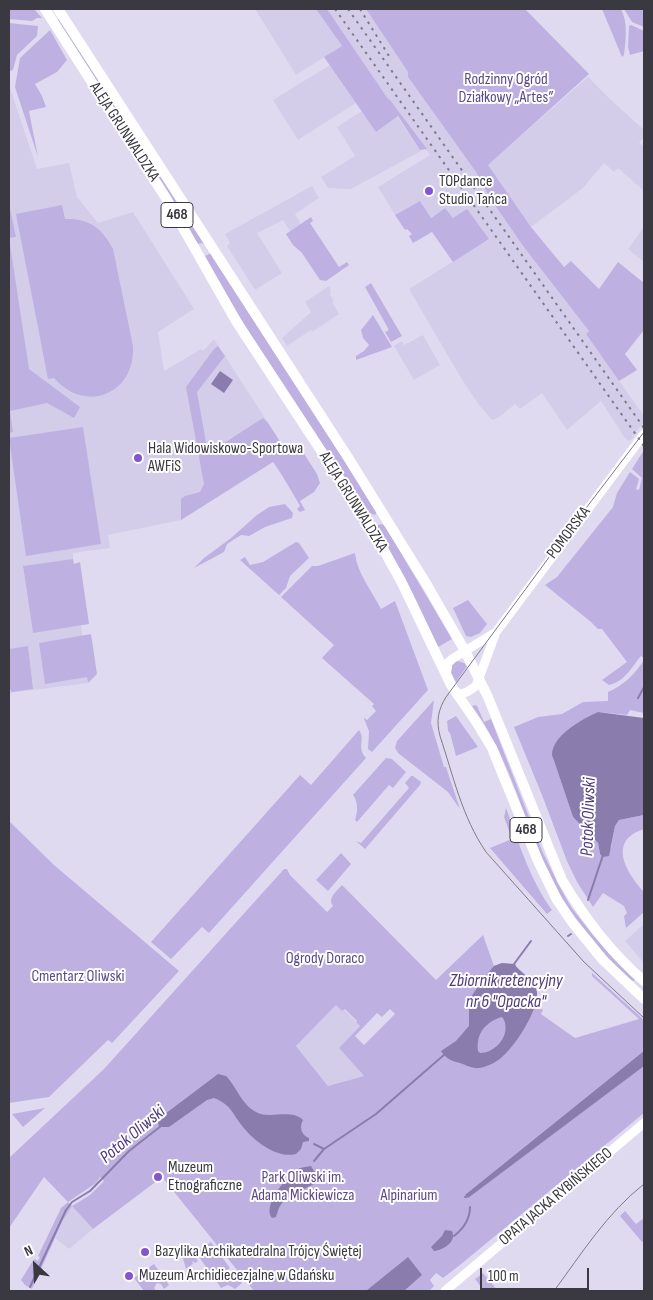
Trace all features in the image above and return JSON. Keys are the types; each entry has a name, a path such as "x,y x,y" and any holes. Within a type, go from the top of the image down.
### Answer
{"main road":[{"name":"ALEJA GRUNWALDZKA","path":"45,9 166,198 236,321 369,524 401,581 446,675 492,748 542,872 557,900 603,960 644,999"},
{"name":"ALEJA GRUNWALDZKA","path":"58,9 358,474 465,651 479,678 562,880 597,932 644,981"},
{"name":"POMORSKA","path":"457,695 472,690 479,678 496,632 644,434"},
{"name":"POMORSKA","path":"446,675 448,663 452,659 496,632"},
{"name":"OPATA JACKA RYBIŃSKIEGO","path":"445,1291 644,1123"}],"shaded area":[{"path":"255,9 316,9 342,46 296,75"},
{"path":"327,9 366,9 408,72 408,77 476,172 490,198 523,246 589,331 586,334 644,416 644,423 629,441 624,437 601,401 567,430 542,393 520,409 515,404 498,418 492,420 479,405 409,289 489,239 453,218 445,208 430,218 420,201 395,215 378,187 430,155 390,100 388,100"},
{"path":"330,65 356,103 298,140 273,100"},
{"path":"588,77 644,130 644,137 639,143 644,146 644,191 618,168 614,172 604,163 583,188 531,227 487,165"},
{"path":"9,85 37,169 69,163 77,197 98,223 133,212 194,309 158,332 164,371 201,349 203,351 214,339 287,452 181,520 108,535 110,548 73,553 73,559 23,567 33,632 81,625 88,683 9,693"},
{"path":"362,111 376,131 397,116 421,151 351,189 328,188 321,177 355,156 337,127"},
{"path":"312,186 319,198 295,214 301,224 290,231 283,220 257,233 282,273 255,290 227,246 230,243 225,234"},
{"path":"644,227 644,262 628,249"},
{"path":"329,286 330,295 334,301 332,302 339,314 287,346 282,338 311,312 305,302"},
{"path":"423,335 440,365 414,380 394,346 402,341 404,345"},
{"path":"644,924 644,963 625,941"},
{"path":"336,1005 344,1009 360,1026 339,1048 364,1076 328,1086 296,1046"},
{"path":"72,1206 93,1229 69,1249 55,1238 66,1214"}],"green space":[{"path":"9,9 34,9 42,18 32,21 9,19"},
{"path":"316,9 327,9 388,99 427,149 420,150 398,116 376,132 324,57 342,46"},
{"name":"Rodzinny Ogród Działkowy „Artes”","path":"366,9 525,9 589,74 488,165 531,227 564,267 571,261 599,289 618,262 644,283 644,330 625,354 637,370 619,381 586,334 589,331 523,246 490,198 476,172 408,77 408,72"},
{"path":"602,9 621,9 626,31 624,55 622,57"},
{"path":"624,9 644,9 644,27 632,22"},
{"path":"59,18 205,244 198,244 57,20"},
{"path":"9,23 38,26 37,36 17,55 13,70 10,71"},
{"path":"631,25 644,31 644,51 630,55 628,47 629,26"},
{"path":"50,30 67,60 57,72 35,84 46,107 29,111 38,157 15,87 20,58"},
{"path":"420,201 431,218 445,208 453,218 467,209 489,239 453,262 432,232 413,243 409,236 412,234 407,229 405,230 395,215"},
{"path":"9,204 16,237 9,238"},
{"path":"62,205 65,219 81,220 94,226 104,235 113,249 133,346 132,362 126,376 118,387 107,394 94,397 80,395 67,389 54,378 48,379 16,214"},
{"path":"311,217 313,221 310,223 339,267 347,262 349,265 326,281 320,280 302,253 293,245 286,234"},
{"path":"9,238 29,369 80,407 74,418 47,403 10,411 13,432 9,433"},
{"path":"211,253 374,506 377,512 375,515 369,513 272,369 205,256"},
{"path":"371,283 402,336 391,342 385,332 389,330 365,287"},
{"path":"373,315 392,347 356,360 356,356 369,345 363,338 361,330"},
{"path":"218,346 225,356 197,392 207,448 214,455 221,445 263,418 286,451 294,453 300,450 303,452 317,474 320,483 314,492 300,501 305,510 300,512 297,509 300,506 273,462 181,520 181,499 200,492 204,484 186,387"},
{"path":"83,427 101,544 26,556 9,438"},
{"path":"644,450 644,658 641,656 619,681 609,685 602,680 627,662 602,629 598,629 545,585 557,577 613,507 617,493 630,472 639,479 636,489 639,490 642,478 632,469"},
{"path":"285,504 293,513 292,518 265,527 249,536 241,535 227,544 224,552 194,568 257,515 269,507"},
{"path":"378,525 385,526 452,639 438,647 413,594 378,529"},
{"path":"296,542 299,543 309,558 290,576 286,588 279,595 240,560 245,557 250,565 263,562"},
{"path":"355,553 362,575 381,609 395,601 428,690 372,752 368,749 369,731 364,718 367,720 376,711 372,706 374,704 322,658 334,645 281,597 312,566 318,566"},
{"path":"73,559 74,564 80,562 89,624 33,633 23,566"},
{"path":"468,600 487,624 480,633 471,637 466,636 453,608"},
{"path":"91,634 97,674 88,683 87,677 45,684 39,643"},
{"path":"28,646 33,689 11,692 9,690 9,649"},
{"path":"644,660 644,713 630,710 627,715 598,712 553,758 573,817 598,843 600,854 611,848 615,826 619,820 644,815 644,829 633,834 626,841 623,849 623,858 626,866 644,892 644,912 626,928 624,916 627,913 624,906 603,893 593,907 577,882 514,727 538,717 562,714 583,702 608,701 608,692 629,679"},
{"path":"457,661 467,666 456,682 451,672 452,665"},
{"path":"434,700 431,723 444,767 446,767 460,809 448,792 398,753 395,748 397,741"},
{"path":"475,705 484,722 491,719 543,853 571,907 593,935 635,980 633,981 624,975 601,950 561,896 543,861 504,762 495,743 472,706"},
{"path":"456,716 478,747 456,756 448,731 447,721"},
{"path":"359,730 362,737 361,747 366,758 209,933 202,927 171,959 151,942 300,775 311,785"},
{"path":"386,758 392,759 406,772 393,788 389,785 357,822 355,820 357,804 353,795"},
{"path":"411,776 421,782 420,785 365,849 356,841 361,843 409,788 405,783"},
{"path":"506,808 531,874 552,910 547,914 490,848 512,839 504,817"},
{"name":"Cmentarz Oliwski","path":"9,821 54,865 179,971 112,1043 108,1040 49,1097 9,1103"},
{"path":"341,853 351,864 328,891 316,880"},
{"name":"Park Oliwski im. Adama Mickiewicza","path":"284,869 287,869 290,875 327,912 333,906 331,900 333,895 342,885 436,980 483,935 494,966 502,963 516,964 515,966 532,982 536,992 535,1005 543,1010 541,1014 575,1038 639,1019 592,976 592,973 644,1020 644,1113 460,1265 443,1278 436,1273 430,1280 434,1286 429,1291 254,1291 162,1177 93,1229 72,1206 90,1195 104,1181 100,1177 96,1183 68,1202 44,1177 9,1228 9,1158 104,1069","holes":["336,1005 342,1011 345,1009 360,1026 339,1048 364,1076 328,1086 296,1046","390,1009 395,1014 364,1045 355,1036 377,1013 382,1017"]},
{"path":"45,1108 23,1127 12,1114"},
{"path":"68,1202 72,1206 63,1220 32,1289 21,1280 34,1259 38,1261 40,1257 38,1256 61,1208"},
{"path":"625,1211 636,1224 644,1218 644,1240 642,1242 620,1216"},
{"path":"211,1242 230,1268 215,1279 196,1253"},
{"path":"191,1250 198,1261 195,1263 192,1261 193,1264 186,1269 182,1255"},
{"path":"154,1264 169,1285 164,1289 161,1284 157,1283 154,1288 156,1291 144,1291 134,1278"},
{"path":"233,1271 242,1283 235,1289 228,1285 221,1288 217,1282"},
{"path":"483,1273 498,1291 484,1291 475,1279"}],"water":[{"path":"220,371 233,380 224,393 211,384"},
{"path":"598,712 644,718 644,815 619,820 615,826 609,856 603,857 600,854 598,843 573,817 552,755 553,748 563,734 577,723"},
{"name":"Zbiornik retencyjny nr 6 \"Opacka\"","path":"502,963 513,964 533,983 537,992 537,999 531,1017 520,1035 501,1058 485,1067 472,1067 447,1058 441,1051 456,1041 469,1026 469,1000 483,979 494,966","holes":["501,1017 503,1018 505,1030 501,1042 492,1050 480,1053 478,1051 480,1034 490,1022"]},
{"path":"644,1051 644,1066 468,1198 465,1195"},
{"path":"218,1074 226,1076 230,1080 247,1105 256,1112 267,1115 292,1115 303,1120 302,1130 304,1135 309,1138 309,1141 303,1142 301,1149 296,1154 281,1154 266,1148 253,1138 225,1104 214,1098 207,1100 169,1127 159,1127 158,1122 161,1117"},
{"path":"311,1166 314,1171 321,1170 324,1172 325,1178 287,1199 280,1205 276,1217 272,1218 270,1207 281,1186 297,1170"},
{"path":"445,1230 452,1231 453,1239 445,1247 434,1251 431,1247"},
{"path":"408,1257 422,1275 404,1291 366,1291"}],"waterway":[{"name":"Potok Oliwski","path":"638,698 644,687"},
{"name":"Potok Oliwski","path":"588,900 603,855"},
{"name":"Potok Oliwski","path":"514,964 531,941"},
{"name":"Potok Oliwski","path":"314,1161 324,1149 376,1114 445,1054"},
{"name":"Potok Oliwski","path":"30,1287 66,1210 72,1202 90,1191 129,1151 161,1126"},
{"name":"Potok Oliwski","path":"314,1144 324,1149"},
{"path":"454,1236 469,1216 470,1207"}],"tram line":[{"path":"644,432 446,697 441,706 438,720 440,736 464,810 486,852 584,962 644,1018"},
{"path":"554,1291 607,1221 644,1184"}],"railway":[{"path":"335,9 644,446"},
{"path":"348,9 644,428"},
{"path":"360,9 389,56"}],"place":[{"name":"TOPdance Studio Tańca","path":"429,191"},
{"name":"Hala Widowiskowo-Sportowa AWFiS","path":"138,458"},
{"name":"Muzeum Etnograficzne","path":"158,1177"},
{"name":"Bazylika Archikatedralna Trójcy Świętej","path":"145,1252"},
{"name":"Muzeum Archidiecezjalne w Gdańsku","path":"129,1276"}],"park label":[{"name":"Ogrody Doraco","path":"325,959"},
{"name":"Alpinarium","path":"409,1196"}]}
